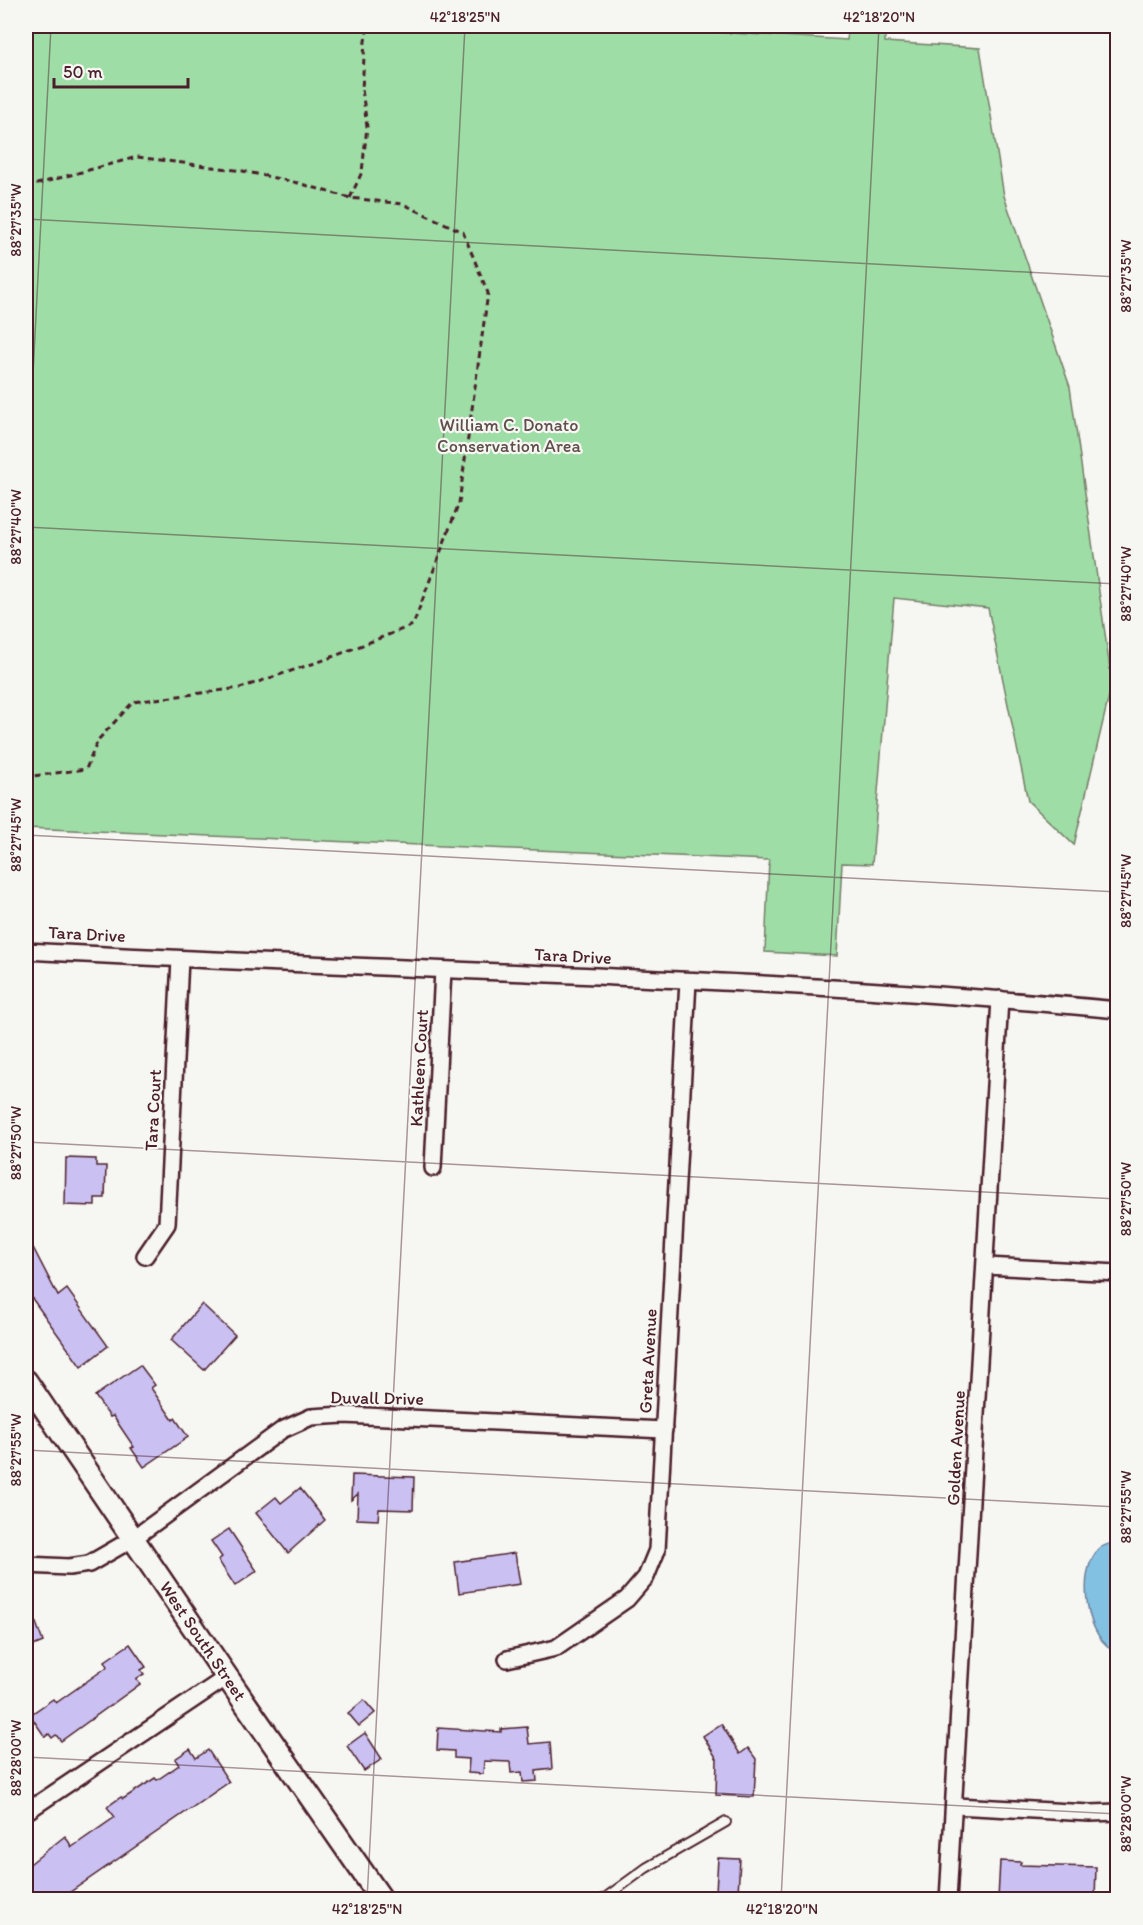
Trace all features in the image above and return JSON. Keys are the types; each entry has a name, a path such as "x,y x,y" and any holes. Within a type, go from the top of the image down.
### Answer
{"street":[{"name":"Tara Drive","path":"26,951 688,981 1000,999 1118,1010"},
{"name":"Tara Court","path":"145,1256 167,1224 180,959"},
{"name":"Kathleen Court","path":"433,1168 443,970"},
{"name":"Greta Avenue","path":"507,1659 556,1648 627,1599 646,1577 657,1550 688,981"},
{"name":"Golden Avenue","path":"948,1899 1000,999"},
{"path":"986,1266 1118,1273"},
{"name":"West South Street","path":"26,1381 227,1677 382,1899"},
{"name":"Duvall Drive","path":"26,1565 69,1567 89,1564 134,1538 282,1430 311,1417 344,1414 664,1430"},
{"path":"26,1812 227,1677"},
{"path":"955,1806 1090,1813 1118,1812"}],"lane":[{"path":"602,1899 646,1868 726,1822"}],"path":[{"path":"350,198 362,172 368,127 362,88 368,26"},
{"path":"26,187 137,157 243,171 298,183 350,198 403,204 463,232 488,293 459,503 413,625 327,659 240,688 133,702 98,740 86,769 26,777"}],"green space":[{"name":"William C. Donato Conservation Area","path":"26,26 615,26 847,40 848,26 885,26 885,42 980,48 1004,196 1070,387 1112,683 1074,845 1028,801 988,608 894,598 872,864 842,863 837,956 765,952 769,860 26,828"}],"water":[{"path":"1117,1541 1117,1651 1106,1645 1091,1620 1086,1588 1092,1558 1100,1548"}],"building":[{"path":"66,1158 96,1159 96,1166 106,1166 105,1198 95,1198 95,1206 65,1205"},
{"path":"26,1234 58,1296 67,1289 108,1346 81,1367 26,1290"},
{"path":"202,1304 235,1335 204,1370 171,1340"},
{"path":"140,1365 155,1385 151,1388 188,1437 144,1467 131,1448 134,1447 113,1416 110,1417 95,1396"},
{"path":"352,1475 414,1477 413,1510 379,1509 378,1520 357,1519 358,1494 351,1500"},
{"path":"300,1488 325,1520 288,1553 256,1513 276,1497 281,1503"},
{"path":"229,1529 257,1571 235,1586 218,1560 222,1557 211,1541"},
{"path":"515,1553 520,1584 459,1593 455,1562"},
{"path":"26,1599 43,1642 26,1649"},
{"path":"130,1644 146,1667 141,1670 144,1674 136,1679 140,1684 61,1741 56,1735 52,1738 49,1734 45,1737 30,1715 53,1699 56,1703 107,1667 105,1661"},
{"path":"364,1700 375,1713 359,1726 348,1713"},
{"path":"721,1724 740,1754 748,1748 756,1759 754,1797 716,1795 717,1759 703,1736"},
{"path":"527,1727 529,1744 550,1742 552,1769 536,1771 537,1781 523,1782 522,1772 511,1773 510,1762 484,1761 483,1774 468,1773 469,1759 454,1758 454,1751 437,1750 438,1728 501,1732 501,1729"},
{"path":"365,1733 382,1759 364,1771 347,1746"},
{"path":"190,1749 196,1758 208,1750 229,1782 60,1899 26,1899 26,1867 65,1836 72,1847 115,1817 107,1807 155,1778 157,1780 179,1765 175,1759"},
{"path":"718,1858 740,1859 738,1893 716,1891"},
{"path":"1000,1861 1021,1862 1020,1865 1096,1867 1095,1899 998,1899"}]}
